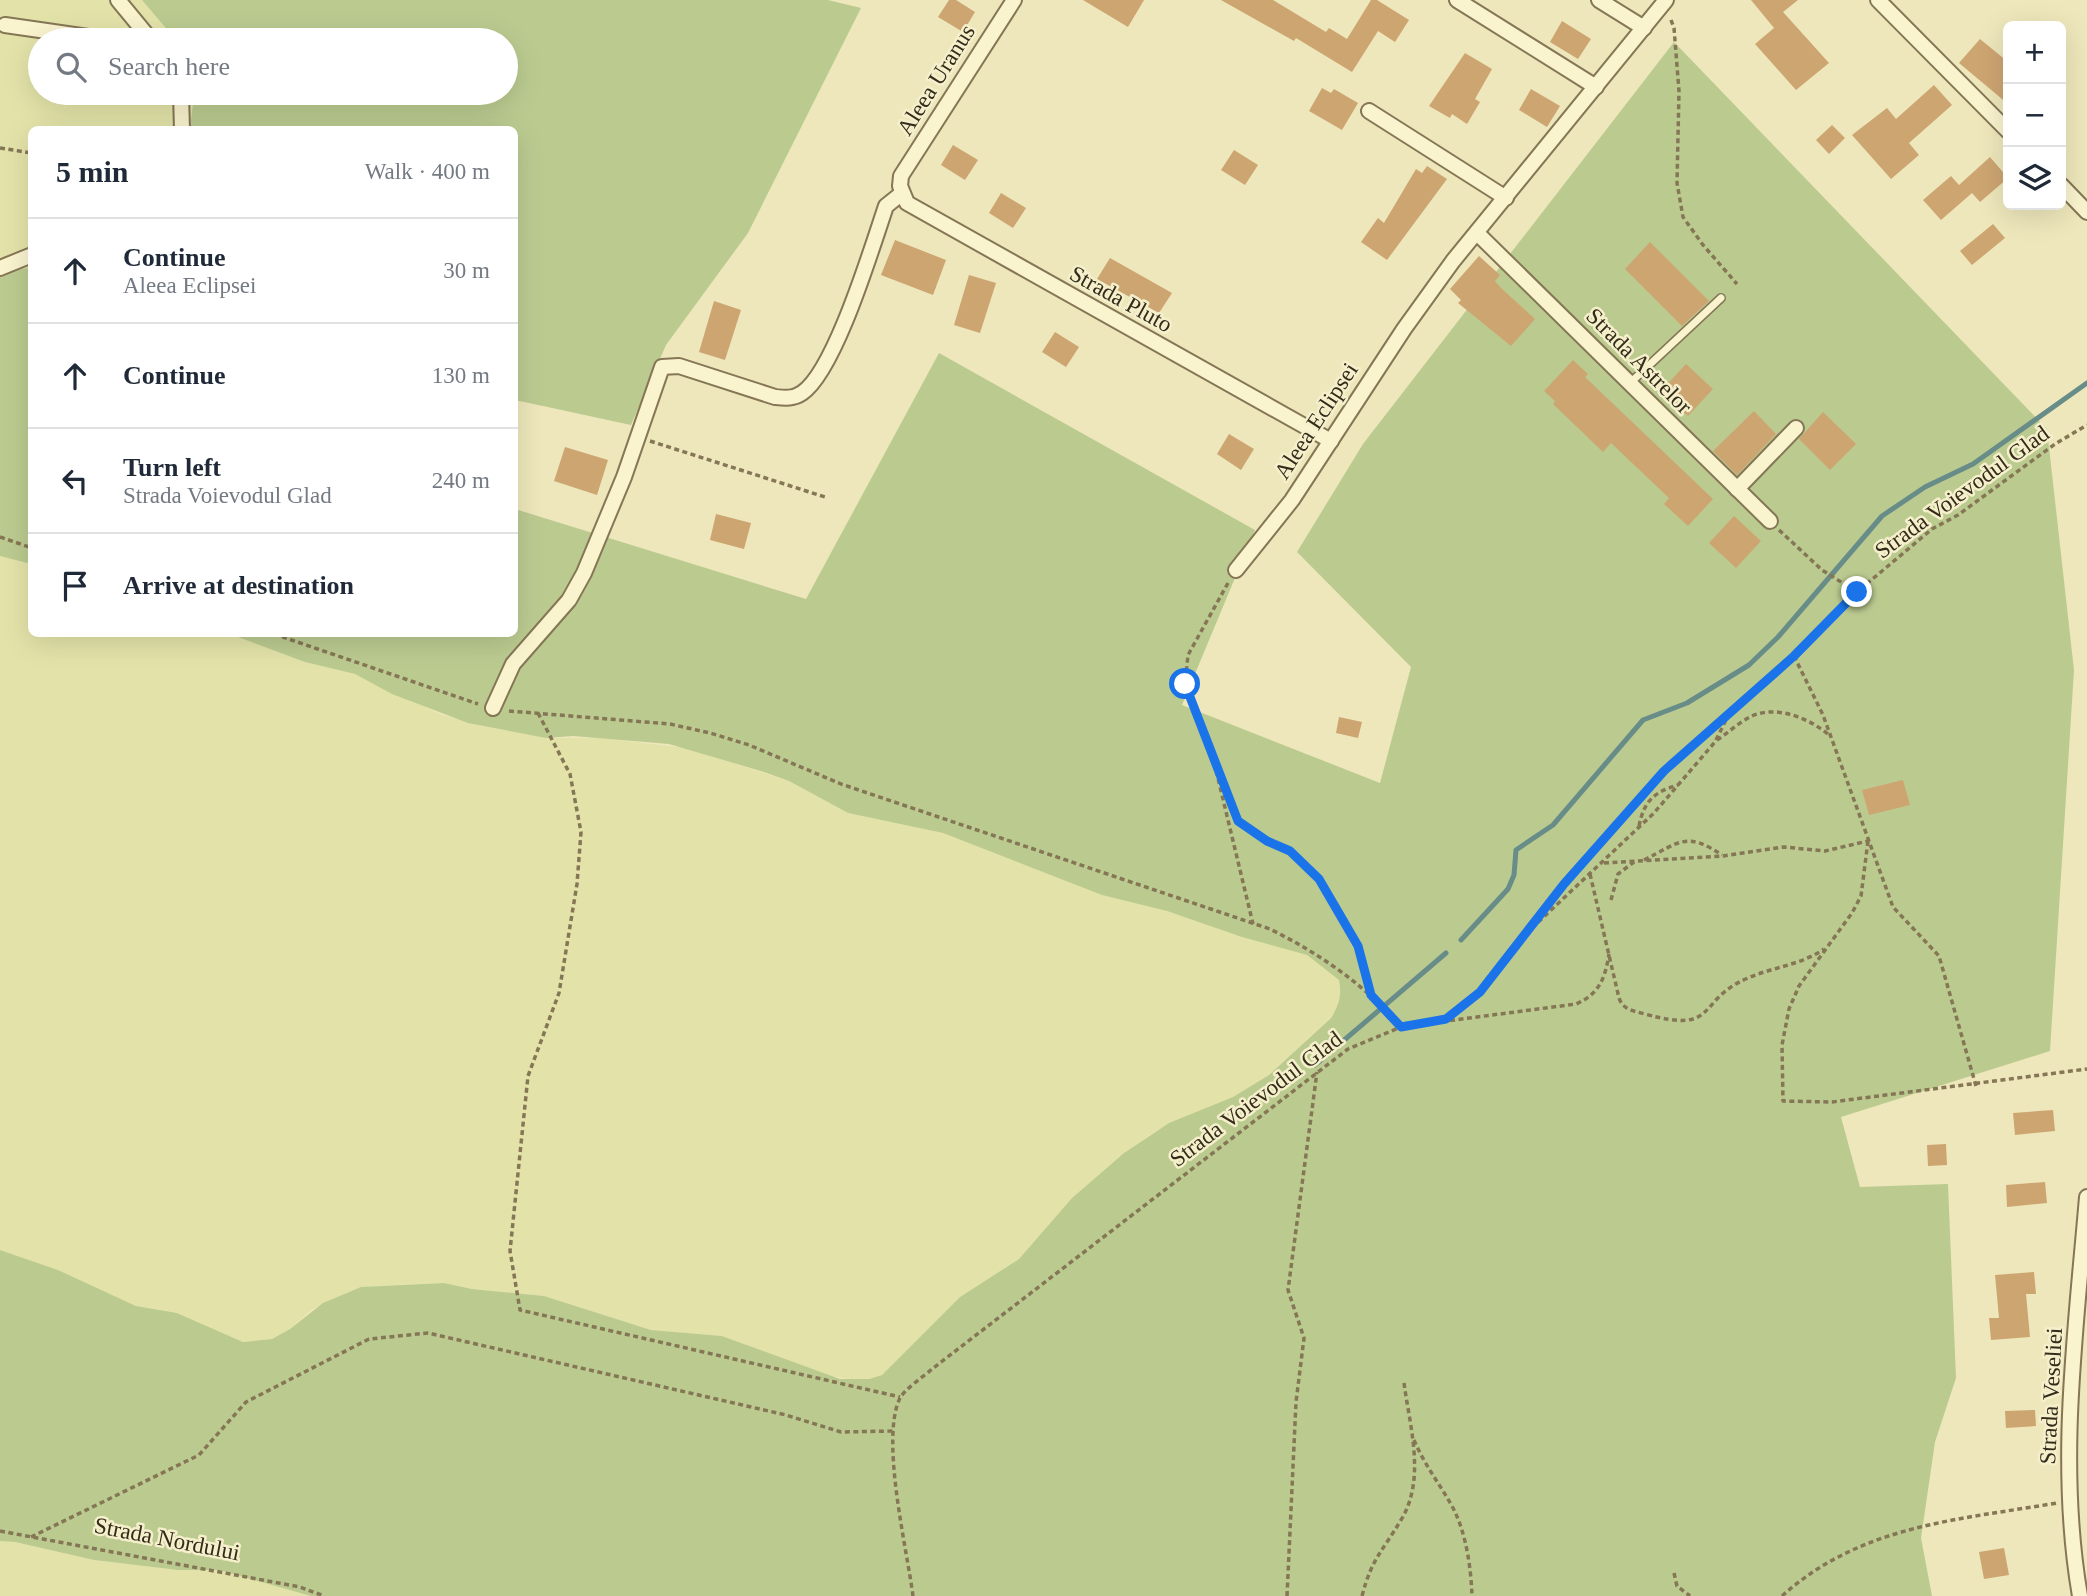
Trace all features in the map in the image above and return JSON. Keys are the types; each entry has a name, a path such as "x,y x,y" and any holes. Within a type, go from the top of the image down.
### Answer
{"street":[{"path":"118,0 141,28"},
{"name":"Aleea Uranus","path":"638,437 657,374 662,367 669,365 775,397 789,398 810,386 831,352 886,206 901,190 901,176 1013,0"},
{"path":"1457,0 1596,87"},
{"path":"1599,0 1644,28"},
{"path":"1878,0 2003,126"},
{"name":"Aleea Eclipsei","path":"1236,570 1292,500 1404,329 1477,233 1665,1"},
{"path":"5,25 28,28"},
{"path":"181,105 182,126"},
{"path":"1369,111 1506,198"},
{"name":"Strada Pluto","path":"901,190 919,212 1331,441"},
{"path":"2066,190 2087,212"},
{"name":"Strada Astrelor","path":"1477,233 1770,522"},
{"path":"0,268 28,257"},
{"path":"1737,489 1796,428"},
{"path":"493,708 513,664 569,600 584,573 638,437"},
{"name":"Strada Veseliei","path":"2080,1596 2072,1550 2071,1395 2087,1197"}],"lane":[{"path":"1630,383 1721,298"}],"path":[{"path":"1665,1 1674,29 1677,57 1677,183 1684,217 1703,246 1737,284"},
{"path":"0,148 28,152"},
{"name":"Strada Voievodul Glad","path":"900,1397 932,1369 1348,1049 1401,1027 1446,1019 1480,992 1564,884 1664,771 1794,656 1857,592 1932,529 1958,515 2055,444 2087,425"},
{"path":"638,437 825,497"},
{"path":"1770,522 1822,570 1857,592"},
{"path":"0,537 28,547"},
{"path":"1236,570 1188,655 1185,684 1209,741 1253,924"},
{"path":"282,637 461,700 493,708 670,724 749,745 841,784 1253,924 1298,943 1371,995 1401,1027"},
{"path":"1794,656 1830,736 1893,907 1939,956 1976,1086"},
{"path":"538,713 570,774 581,832 577,884 559,993 528,1076 510,1251 520,1310 900,1397 894,1431 898,1497 913,1596"},
{"path":"1525,934 1639,828 1716,742 1749,717 1770,713 1809,721 1830,736"},
{"path":"1716,742 1727,718"},
{"path":"1213,760 1238,821 1267,841 1290,851 1319,879 1358,946 1371,995"},
{"path":"1639,828 1642,812 1650,798 1680,785"},
{"path":"1611,900 1618,874 1675,843 1700,841 1723,856"},
{"path":"1602,864 1723,856 1784,847 1825,851 1868,841"},
{"path":"1868,841 1861,896 1799,986 1789,1009 1782,1045 1783,1101 1832,1102 1976,1086 2087,1069"},
{"path":"1590,874 1623,1007 1679,1022 1704,1015 1722,994 1747,979 1801,961 1831,943"},
{"path":"1446,1019 1576,1004 1593,996 1609,954"},
{"path":"1287,1596 1296,1402 1304,1338 1288,1290 1317,1072"},
{"path":"31,1537 199,1455 246,1402 369,1339 428,1333 786,1415 841,1432 894,1431"},
{"path":"1362,1596 1370,1566 1401,1520 1413,1491 1415,1459 1404,1383"},
{"path":"1411,1434 1426,1467 1453,1508 1465,1545 1472,1596"},
{"path":"1782,1596 1806,1575 1846,1551 1896,1531 2070,1500"},
{"name":"Strada Nordului","path":"0,1531 300,1587 324,1596"},
{"path":"1674,1573 1677,1586 1690,1596"}],"green space":[{"path":"0,0 142,0 166,28 28,28 28,105 193,105 190,126 28,126 28,268 0,274"},
{"path":"142,0 828,0 861,8 748,233 666,345 631,425 518,401 518,126 190,126 193,105 518,105 518,28 166,28"},
{"path":"1674,42 2047,429 2074,670 2050,1051 1841,1117 1860,1187 1948,1184 1956,1378 1935,1442 1921,1538 1932,1596 311,1596 219,1570 178,1570 94,1560 0,1541 0,1250 58,1270 136,1306 177,1313 243,1342 272,1339 290,1329 323,1303 361,1287 444,1283 472,1289 544,1296 651,1330 722,1336 840,1379 869,1379 882,1375 960,1297 1019,1259 1072,1198 1124,1153 1169,1123 1233,1097 1269,1075 1331,1018 1339,1000 1339,980 1307,955 1242,937 1167,911 1102,895 943,833 848,813 789,781 764,772 669,744 573,736 546,738 468,723 392,694 355,674 305,662 238,637 518,637 518,510 806,599 939,353 1255,530 1182,705 1380,783 1411,667 1297,552 1363,444"},
{"path":"28,268 28,563 0,556 0,274"},
{"path":"0,556 28,563 28,637 238,637 305,662 355,674 442,715 546,738 601,738 685,748 789,781 848,813 943,833 1057,877 1307,955 1339,980 1341,993 1338,1006 1330,1018 1269,1075 1233,1097 1157,1130 1124,1153 1072,1198 1019,1259 960,1297 882,1375 869,1379 854,1380 827,1375 722,1336 651,1330 544,1296 472,1289 444,1283 375,1286 348,1292 311,1310 290,1329 272,1339 243,1342 178,1313 136,1306 58,1270 0,1250"},
{"path":"0,1541 94,1560 178,1570 219,1570 311,1596 0,1596"}],"building":[{"path":"949,0 956,0 975,12 963,32 938,17"},
{"path":"1083,0 1144,0 1128,27"},
{"path":"1221,0 1273,0 1326,32 1329,28 1347,39 1371,0 1377,0 1409,20 1395,42 1378,31 1352,72 1296,38 1294,41"},
{"path":"1751,0 1798,0 1783,12 1829,63 1796,90 1755,44 1774,28"},
{"path":"1562,21 1591,39 1578,59 1550,42"},
{"path":"1980,39 2003,58 2003,100 1959,63"},
{"path":"1465,53 1492,69 1475,99 1480,102 1467,124 1452,114 1450,118 1429,106"},
{"path":"1934,85 1952,105 1909,143 1919,155 1891,179 1852,135 1887,108 1896,119"},
{"path":"1322,88 1331,93 1334,89 1358,103 1342,130 1309,111"},
{"path":"1531,89 1560,106 1547,127 1519,110"},
{"path":"1832,125 1845,138 1829,154 1816,140"},
{"path":"953,145 978,160 965,180 941,165"},
{"path":"1234,150 1258,165 1245,185 1221,170"},
{"path":"1990,157 2003,172 2003,182 1980,202 1972,193 1941,220 1923,200 1951,176 1959,185"},
{"path":"1427,166 1447,179 1387,260 1361,242 1378,218 1384,223 1416,169 1422,173"},
{"path":"1001,193 1026,208 1013,228 989,213"},
{"path":"1993,224 2005,238 1972,265 1960,251"},
{"path":"895,240 946,260 933,295 881,275"},
{"path":"1650,242 1709,301 1682,326 1625,269"},
{"path":"1479,256 1500,275 1495,281 1501,288 1535,319 1511,346 1458,303 1461,300 1450,289"},
{"path":"1110,258 1172,293 1159,313 1097,279"},
{"path":"969,275 996,283 980,333 954,325"},
{"path":"714,301 741,310 725,360 699,352"},
{"path":"1055,332 1079,347 1066,367 1042,352"},
{"path":"1573,360 1588,374 1585,377 1713,499 1688,526 1664,504 1669,498 1611,443 1603,452 1553,404 1555,401 1544,391"},
{"path":"1686,364 1713,389 1688,416 1661,391"},
{"path":"1754,411 1776,434 1737,475 1713,451"},
{"path":"1823,412 1856,444 1830,470 1799,439"},
{"path":"1229,434 1254,449 1241,470 1217,454"},
{"path":"565,447 608,460 597,495 554,481"},
{"path":"716,514 751,523 744,549 710,540"},
{"path":"1734,516 1761,541 1736,568 1709,543"},
{"path":"1339,717 1362,722 1358,738 1336,733"},
{"path":"1903,780 1910,805 1869,815 1862,790"},
{"path":"2053,1110 2055,1131 2015,1135 2013,1113"},
{"path":"1946,1144 1947,1165 1928,1166 1927,1145"},
{"path":"2045,1182 2047,1203 2007,1207 2006,1185"},
{"path":"2034,1272 2036,1294 2026,1294 2030,1337 1991,1340 1989,1318 1999,1318 1995,1275"},
{"path":"2035,1410 2036,1426 2006,1428 2005,1411"},
{"path":"2004,1548 2009,1575 1984,1579 1979,1552"}],"waterway":[{"path":"1461,940 1508,889 1514,875 1516,850 1553,825 1643,720 1687,703 1749,665 1778,637 1882,516 1925,487 1973,464 2087,383"},
{"path":"1315,1065 1446,953"}],"route":[{"path":"1185,684 1238,821 1267,841 1280,844 1290,851 1319,879 1358,946 1368,975 1371,995 1401,1027 1446,1019 1480,992 1564,884 1664,771 1794,656 1857,592"}]}
